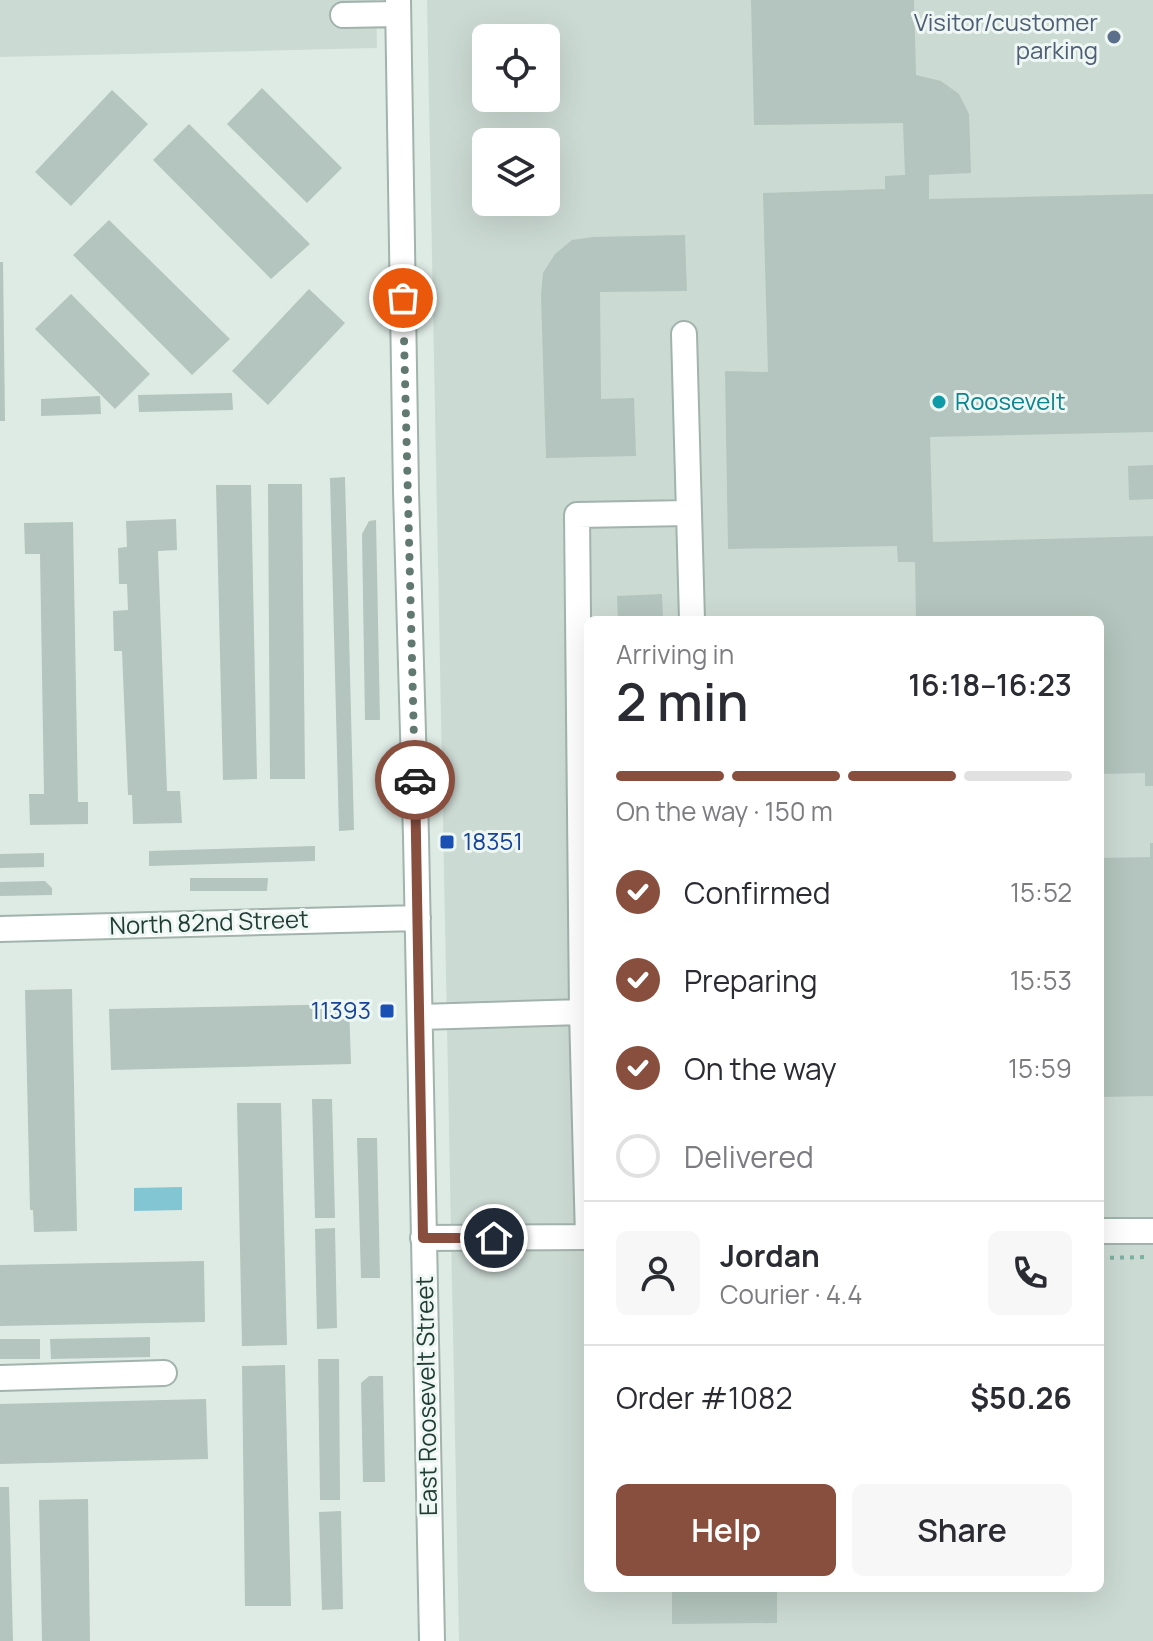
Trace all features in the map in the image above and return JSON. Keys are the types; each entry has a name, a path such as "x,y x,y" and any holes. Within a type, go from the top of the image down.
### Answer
{"street":[{"path":"343,15 398,7"},
{"name":"East Roosevelt Street","path":"398,7 432,1641"},
{"path":"684,334 692,616"},
{"path":"584,1087 577,515 689,513"},
{"name":"North 82nd Street","path":"0,929 418,918"},
{"path":"420,1017 582,1012"},
{"path":"1104,1231 1153,1231"},
{"path":"423,1238 584,1237"},
{"path":"0,1378 164,1373"}],"path":[{"path":"1104,1258 1153,1257"}],"shaded area":[{"path":"0,0 376,0 377,48 0,57"},
{"path":"427,0 1153,0 1153,1641 459,1641"}],"water":[{"path":"182,1187 182,1210 134,1211 134,1188"}],"building":[{"name":"Roosevelt","path":"751,0 914,0 916,75 941,81 959,94 969,114 971,173 929,175 929,199 1153,194 1153,432 930,437 933,542 1153,536 1153,786 1145,786 1145,773 1104,774 1104,616 916,616 915,562 898,562 897,546 728,549 725,371 768,372 763,193 885,189 885,176 905,175 903,123 754,125"},
{"path":"262,88 342,168 307,203 227,124"},
{"path":"112,90 148,124 71,206 35,172"},
{"path":"189,124 310,244 271,279 153,160"},
{"path":"109,220 230,339 192,375 73,255"},
{"path":"685,235 687,291 600,292 601,399 634,398 636,456 546,458 543,273 555,254 572,240"},
{"path":"0,262 3,262 5,421 0,421"},
{"path":"309,289 345,323 268,405 232,371"},
{"path":"71,294 150,374 115,409 35,329"},
{"path":"232,393 233,410 139,412 138,395"},
{"path":"100,396 101,414 41,416 41,399"},
{"path":"1153,465 1153,499 1129,500 1128,466"},
{"path":"345,477 354,830 339,831 330,478"},
{"path":"268,484 302,484 305,779 270,779"},
{"path":"216,485 251,485 257,779 223,780"},
{"path":"176,519 177,550 158,551 167,791 180,791 182,823 133,824 132,795 128,795 122,651 114,651 113,611 128,610 127,584 119,584 118,548 127,547 126,521"},
{"path":"376,520 380,720 365,720 362,534 369,521"},
{"path":"73,522 78,802 88,802 88,824 30,825 29,794 44,794 40,554 25,554 24,523"},
{"path":"662,594 663,616 618,616 617,596"},
{"path":"1150,843 1153,843 1153,1096 1104,1097 1104,858 1150,857"},
{"path":"315,846 315,861 149,866 149,851"},
{"path":"44,853 44,867 0,868 0,854"},
{"path":"190,878 268,878 267,891 190,891"},
{"path":"45,881 52,888 52,895 0,896 0,882"},
{"path":"72,989 77,1231 34,1232 33,1210 30,1210 25,990"},
{"path":"349,1004 351,1064 111,1070 109,1009"},
{"path":"312,1099 332,1099 335,1218 315,1218"},
{"path":"237,1103 281,1103 287,1345 242,1346"},
{"path":"357,1138 377,1138 380,1278 361,1278"},
{"path":"335,1228 337,1328 317,1329 315,1229"},
{"path":"204,1261 205,1322 0,1326 0,1265"},
{"path":"150,1337 150,1357 51,1359 50,1339"},
{"path":"0,1339 40,1339 40,1359 0,1359"},
{"path":"318,1359 339,1359 340,1500 320,1500"},
{"path":"285,1365 291,1606 245,1606 242,1366"},
{"path":"369,1376 383,1376 385,1482 363,1482 361,1383"},
{"path":"206,1399 208,1459 0,1464 0,1404"},
{"path":"0,1487 9,1487 13,1641 0,1641"},
{"path":"88,1499 90,1641 42,1641 39,1500"},
{"path":"341,1511 343,1609 322,1610 319,1512"},
{"path":"672,1592 777,1592 777,1623 672,1624"}],"way so far":[{"path":"403,298 415,780"}],"place":[{"name":"Visitor/customer parking","path":"1114,37"},
{"name":"Roosevelt","path":"939,402"},
{"name":"18351","path":"447,842"},
{"name":"11393","path":"387,1011"}],"route":[{"path":"415,780 423,1238 494,1238"}]}
